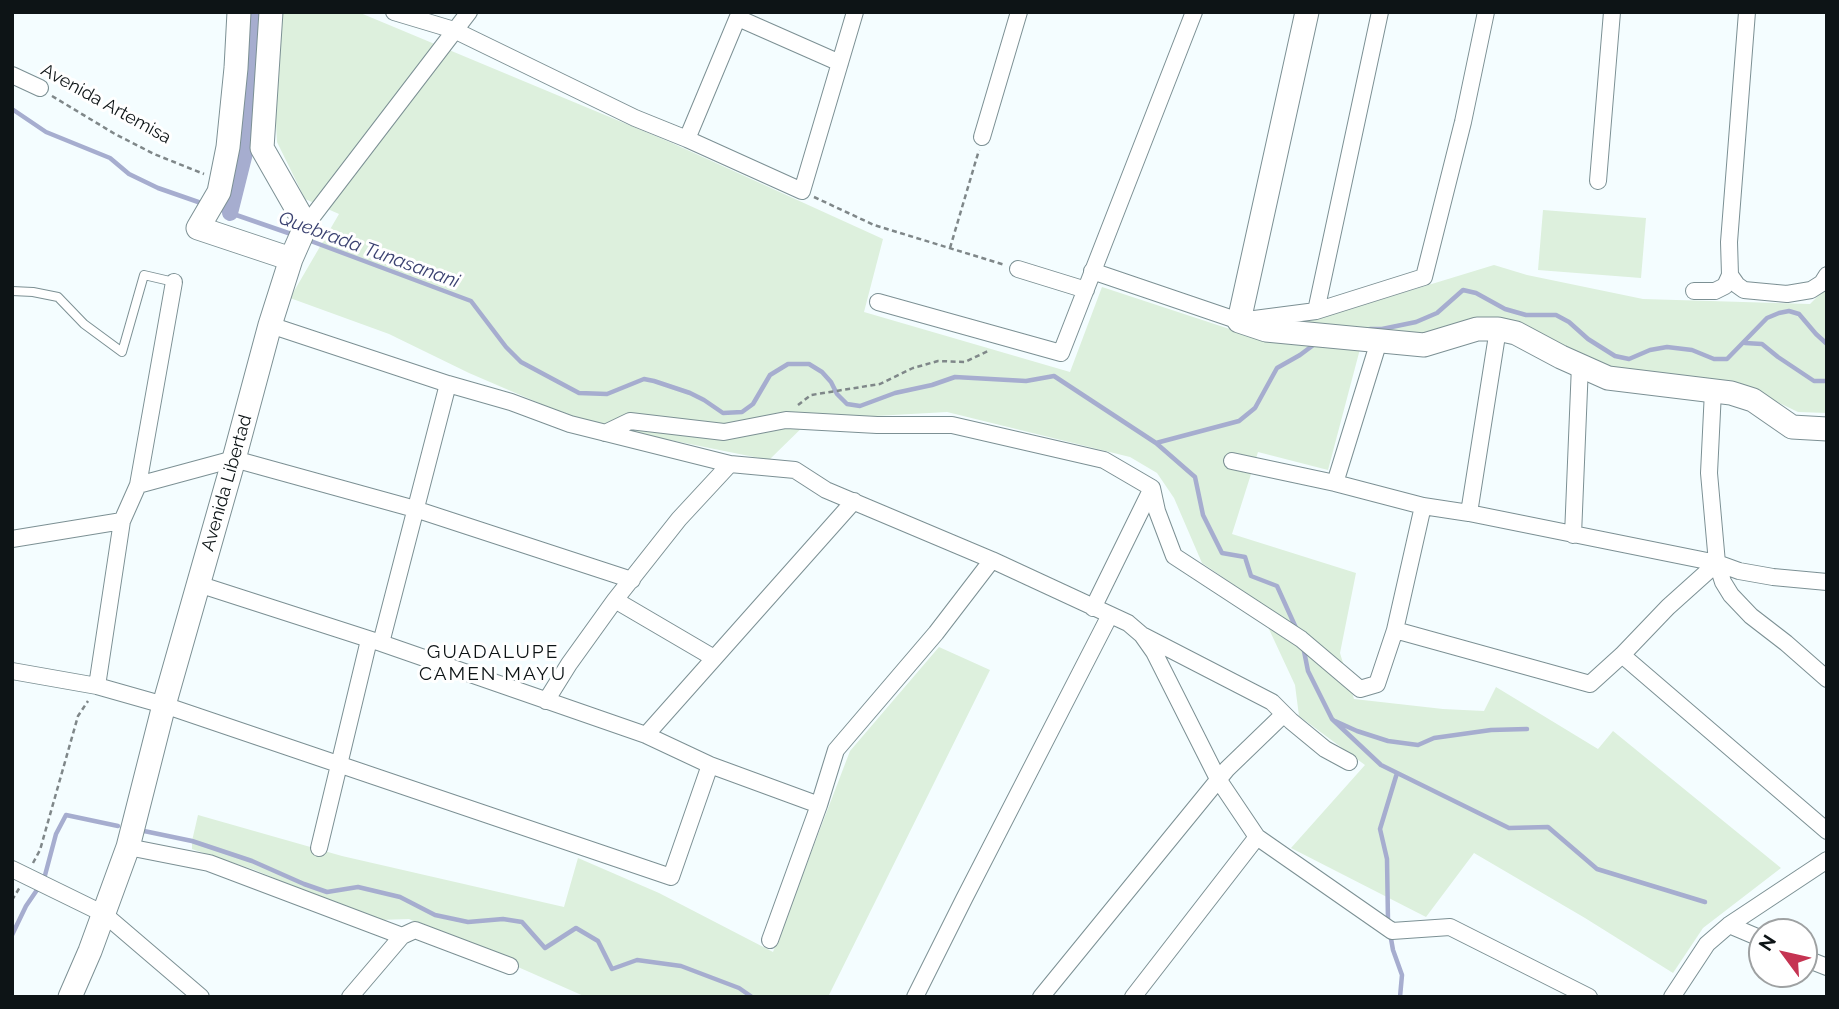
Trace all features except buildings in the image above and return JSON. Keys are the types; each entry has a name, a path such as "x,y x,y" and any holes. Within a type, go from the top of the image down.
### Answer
{"main road":[{"path":"239,12 228,147 220,187 198,228 291,259"},
{"path":"271,12 262,148 306,225"},
{"path":"1307,12 1239,321 1266,330 1424,345 1477,329 1499,329 1516,333 1608,378 1731,393 1753,400 1791,427 1827,429"},
{"name":"Avenida Libertad","path":"70,997 128,847 164,705 270,325 291,259 306,225"}],"street":[{"path":"394,12 454,30 635,118 802,191 855,12"},
{"name":"Avenida Libertad","path":"306,225 469,12"},
{"path":"982,137 1019,12"},
{"path":"878,302 1061,353 1194,12"},
{"path":"1317,311 1380,12"},
{"path":"1092,271 1239,321 1317,311 1424,277 1463,122 1486,12"},
{"path":"1598,181 1612,12"},
{"path":"1694,291 1715,292 1725,286 1730,275 1729,242 1747,12"},
{"path":"687,139 739,15 841,63"},
{"name":"Avenida Artemisa","path":"12,75 40,88"},
{"path":"1018,269 1086,290"},
{"path":"1730,275 1744,290 1787,294 1811,290 1822,283 1827,275"},
{"path":"97,686 122,521 138,485 174,282"},
{"path":"270,325 448,384 512,402 570,424 730,464 795,470 826,490 992,560 1128,623 1142,635 1272,702 1325,749 1349,762"},
{"path":"1469,513 1499,329"},
{"path":"1335,483 1379,341"},
{"path":"1573,535 1580,365"},
{"path":"319,848 339,765 415,509 448,384"},
{"path":"1713,391 1709,473 1717,563 1723,582 1751,616 1827,679"},
{"path":"605,433 630,421 724,432 786,420 877,425 952,425 1104,460 1152,488 1157,511 1174,556 1301,639 1360,689 1377,684 1395,630 1423,506"},
{"path":"138,485 234,459 415,509 632,580"},
{"path":"1232,461 1335,483 1423,506 1717,563 1773,578 1827,582"},
{"path":"547,701 569,664 615,600 679,519 730,464"},
{"path":"1093,608 1152,488"},
{"path":"646,735 854,501"},
{"path":"12,539 122,521"},
{"path":"770,940 836,750 936,633 992,560"},
{"path":"1395,630 1590,684 1717,563"},
{"path":"198,584 646,735 710,765 819,805"},
{"path":"615,600 714,658"},
{"path":"915,997 1110,615"},
{"path":"1142,635 1154,652 1218,780 1257,837 1392,930 1450,927 1589,997"},
{"path":"1622,655 1827,831"},
{"path":"12,671 97,686 164,705 671,877 710,765"},
{"path":"1041,997 1218,780 1284,714"},
{"path":"1133,997 1257,837"},
{"path":"128,847 209,863 402,936"},
{"path":"1672,997 1707,944 1729,925 1827,860"},
{"path":"20,872 104,914 201,997"},
{"path":"1729,925 1748,933"},
{"path":"351,996 402,936 415,930 510,966"}],"lane":[{"path":"12,291 58,297 84,324 122,352 144,275 174,282"}],"path":[{"name":"Avenida Artemisa","path":"40,88 115,134 154,154 193,169 220,187"},
{"path":"950,248 982,137"},
{"path":"802,191 874,225 1018,269"},
{"path":"786,420 795,408 811,395 880,384 913,368 938,361 965,362 1012,339"},
{"path":"12,900 20,872 40,850 78,716 97,686"}],"green space":[{"path":"278,12 358,12 672,143 883,239 864,312 1070,372 1102,287 1263,340 1360,349 1328,470 1258,452 1232,534 1356,573 1340,653 1354,699 1484,711 1496,687 1598,749 1613,731 1781,868 1703,928 1673,973 1474,853 1426,917 1291,848 1365,765 1299,716 1295,685 1255,599 1202,563 1174,498 1157,473 1130,457 947,412 857,417 815,415 769,460 640,434 569,416 469,373 389,334 290,298 339,214 305,199 277,142 275,104"},
{"path":"1543,210 1646,218 1641,278 1538,270"},
{"path":"1494,265 1527,275 1643,299 1810,304 1827,287 1827,413 1798,412 1746,387 1617,371 1513,322 1419,336 1283,324 1317,319"},
{"path":"939,647 990,670 828,997 586,997 409,919 379,920 255,870 192,849 198,815 342,856 564,907 578,858 659,893 773,952 850,751"}],"waterway":[{"path":"230,213 247,145 256,12"},
{"name":"Quebrada Tunasanani","path":"12,109 46,132 110,158 129,174 158,188 204,204"},
{"name":"Quebrada Tunasanani","path":"216,208 294,235"},
{"name":"Quebrada Tunasanani","path":"308,240 471,301 521,362 579,393 607,394 644,379 690,393 723,413 742,412 753,404 770,375 788,364 809,364 822,372 847,404 860,406 895,393 955,377 1026,381 1054,376 1156,443 1195,477 1203,515 1222,553 1245,557 1251,576 1277,586 1296,628"},
{"name":"Quebrada Tunasanani","path":"1370,329 1416,322 1437,313 1463,290 1476,293 1505,309 1526,315 1556,315 1615,356 1629,359 1650,350 1667,347 1692,350 1714,359 1727,359 1767,318 1789,311 1799,314 1827,344"},
{"name":"Quebrada Tunasanani","path":"1156,443 1239,421 1255,408 1277,368 1316,343"},
{"path":"1745,343 1762,344 1814,381 1827,381"},
{"path":"1303,646 1308,671 1332,719 1381,765 1509,828 1548,827 1597,869 1705,902"},
{"path":"1335,721 1388,741 1418,745 1434,738 1491,730 1527,729"},
{"path":"1388,921 1387,859 1380,829 1397,773"},
{"path":"44,879 56,834 66,815 118,826"},
{"path":"144,831 192,841 252,861 327,892 358,887 400,897 435,915 468,922 503,919 522,922 545,948 576,928 598,941 612,969 637,960 681,966 739,988 752,997"},
{"path":"12,935 39,887"},
{"path":"1390,933 1402,975 1400,997"}],"district":[{"name":"GUADALUPE CAMEN MAYU","path":"493,663"}]}
